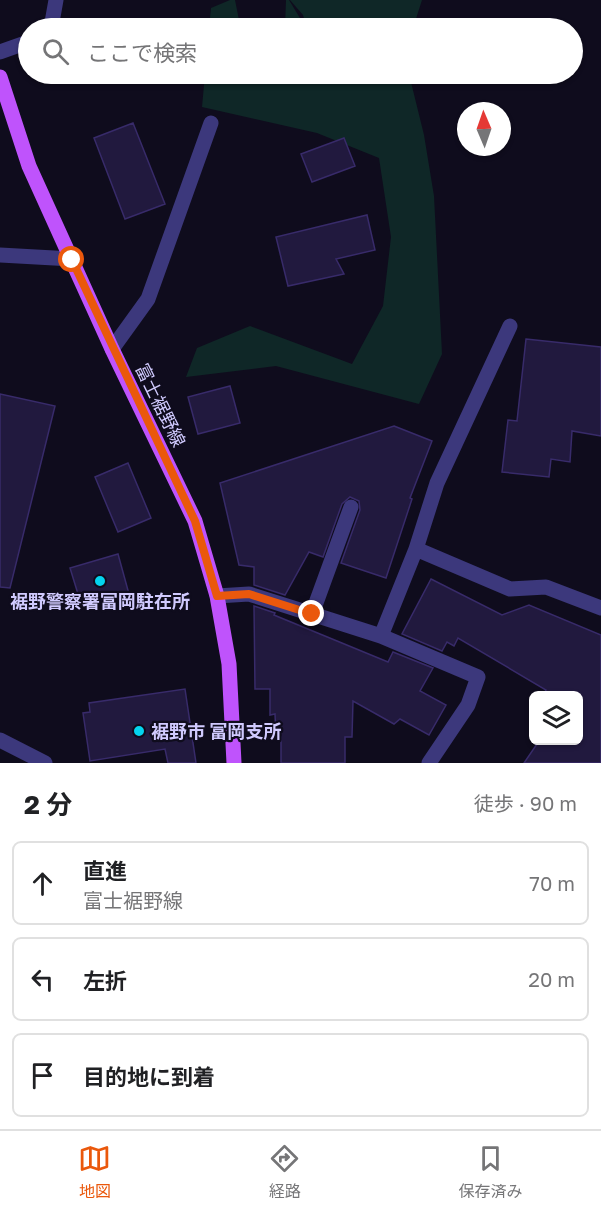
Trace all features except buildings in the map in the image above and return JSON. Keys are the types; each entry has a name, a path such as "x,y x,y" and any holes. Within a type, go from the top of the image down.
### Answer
{"main road":[{"name":"富士裾野線","path":"0,77 29,166 112,349 195,521 217,596 229,664 234,763"}],"street":[{"path":"53,18 56,0"},
{"path":"0,52 18,46"},
{"path":"112,349 148,299 211,123"},
{"path":"0,255 72,260"},
{"path":"381,636 416,549 437,483 510,326"},
{"path":"312,614 351,507"},
{"path":"416,549 510,589 546,587 601,608"},
{"path":"217,596 249,594 381,636 478,677 468,705 429,763"},
{"path":"0,740 45,763"}],"green space":[{"path":"235,0 239,18 210,18 211,8"},
{"path":"286,0 289,0 300,18 285,18"},
{"path":"290,0 422,0 416,18 304,18"},
{"path":"204,84 411,84 424,135 434,196 442,354 419,404 276,366 186,377 197,348 250,326 352,364 383,306 391,237 379,158 317,133 202,107"}],"place":[{"name":"裾野警察署富岡駐在所","path":"100,581"},
{"name":"裾野市 富岡支所","path":"139,731"}],"route":[{"path":"72,260 195,521 217,596 249,594 312,614"}]}
